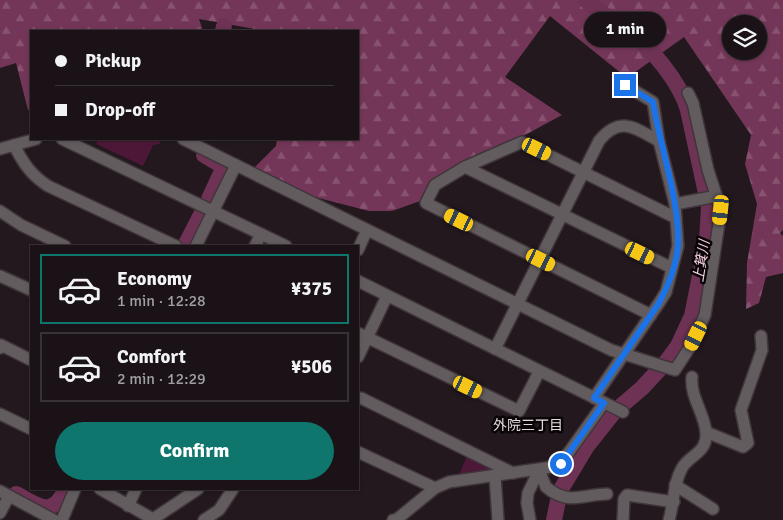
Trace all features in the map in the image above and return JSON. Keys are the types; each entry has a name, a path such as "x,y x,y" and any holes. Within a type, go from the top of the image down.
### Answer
{"street":[{"path":"393,520 396,520 435,488 449,482 560,466 611,406 624,355 666,292 678,246 675,204 659,140 653,102 625,85"},
{"path":"185,140 518,305 624,355 667,368 690,347 705,315 719,234 721,210 711,197 708,170 693,102 688,92"},
{"path":"495,349 541,260 561,214 599,141 606,132 618,126 628,125 659,140"},
{"path":"0,149 32,140"},
{"path":"64,140 284,245"},
{"path":"651,315 426,204 435,185 465,166 522,142 676,218"},
{"path":"14,145 24,166 34,177 48,186 174,245"},
{"path":"196,245 236,165"},
{"path":"465,166 672,268"},
{"path":"675,204 711,197"},
{"path":"0,211 21,225 63,245"},
{"path":"359,248 367,230"},
{"path":"256,245 261,234"},
{"path":"0,276 30,290"},
{"path":"359,282 611,406"},
{"path":"359,352 362,335 387,296"},
{"path":"362,335 519,411 539,372"},
{"path":"706,432 743,447 748,443 741,410 762,350 761,336"},
{"path":"0,348 1,345 30,360"},
{"path":"670,520 675,485 682,466 699,453 706,432 691,387 692,377"},
{"path":"359,399 513,473"},
{"path":"0,414 30,429"},
{"path":"359,452 435,488"},
{"path":"539,470 546,487 559,494 578,499 607,494"},
{"path":"530,520 527,502 528,493 539,470"},
{"path":"495,476 498,520"},
{"path":"675,485 713,509"},
{"path":"62,520 75,490"},
{"path":"102,490 153,519 196,490"},
{"path":"128,506 136,490"},
{"path":"204,520 219,510 233,490"},
{"path":"0,513 5,494 54,520"},
{"path":"623,520 624,499 627,495 674,502"}],"green space":[{"path":"0,0 783,0 783,230 780,233 783,236 783,273 766,277 759,303 746,309 747,263 757,204 745,164 751,135 684,37 627,78 550,16 505,77 562,115 453,174 423,200 392,211 369,211 303,194 253,169 276,146 277,140 359,140 359,30 256,30 199,19 203,30 30,30 30,109 28,110 16,63 0,68"}],"shaded area":[{"path":"98,140 159,140 160,144 153,145 143,166 96,144"},
{"path":"467,456 494,468 493,473 458,477"}],"waterway":[{"name":"上箕川","path":"554,520 560,491 587,446 614,412 642,388 678,346 692,316 707,240 709,207 684,99 672,77 655,55 636,37 586,0"},
{"path":"223,30 224,26"},
{"path":"204,155 224,167 209,199"},
{"path":"186,245 203,211"},
{"path":"16,494 38,506 50,507 61,498 65,490"}],"district":[{"name":"外院三丁目","path":"528,425"}],"route":[{"path":"561,464 604,403 594,398 666,292 678,246 675,204 659,140 653,102 625,85"}]}
